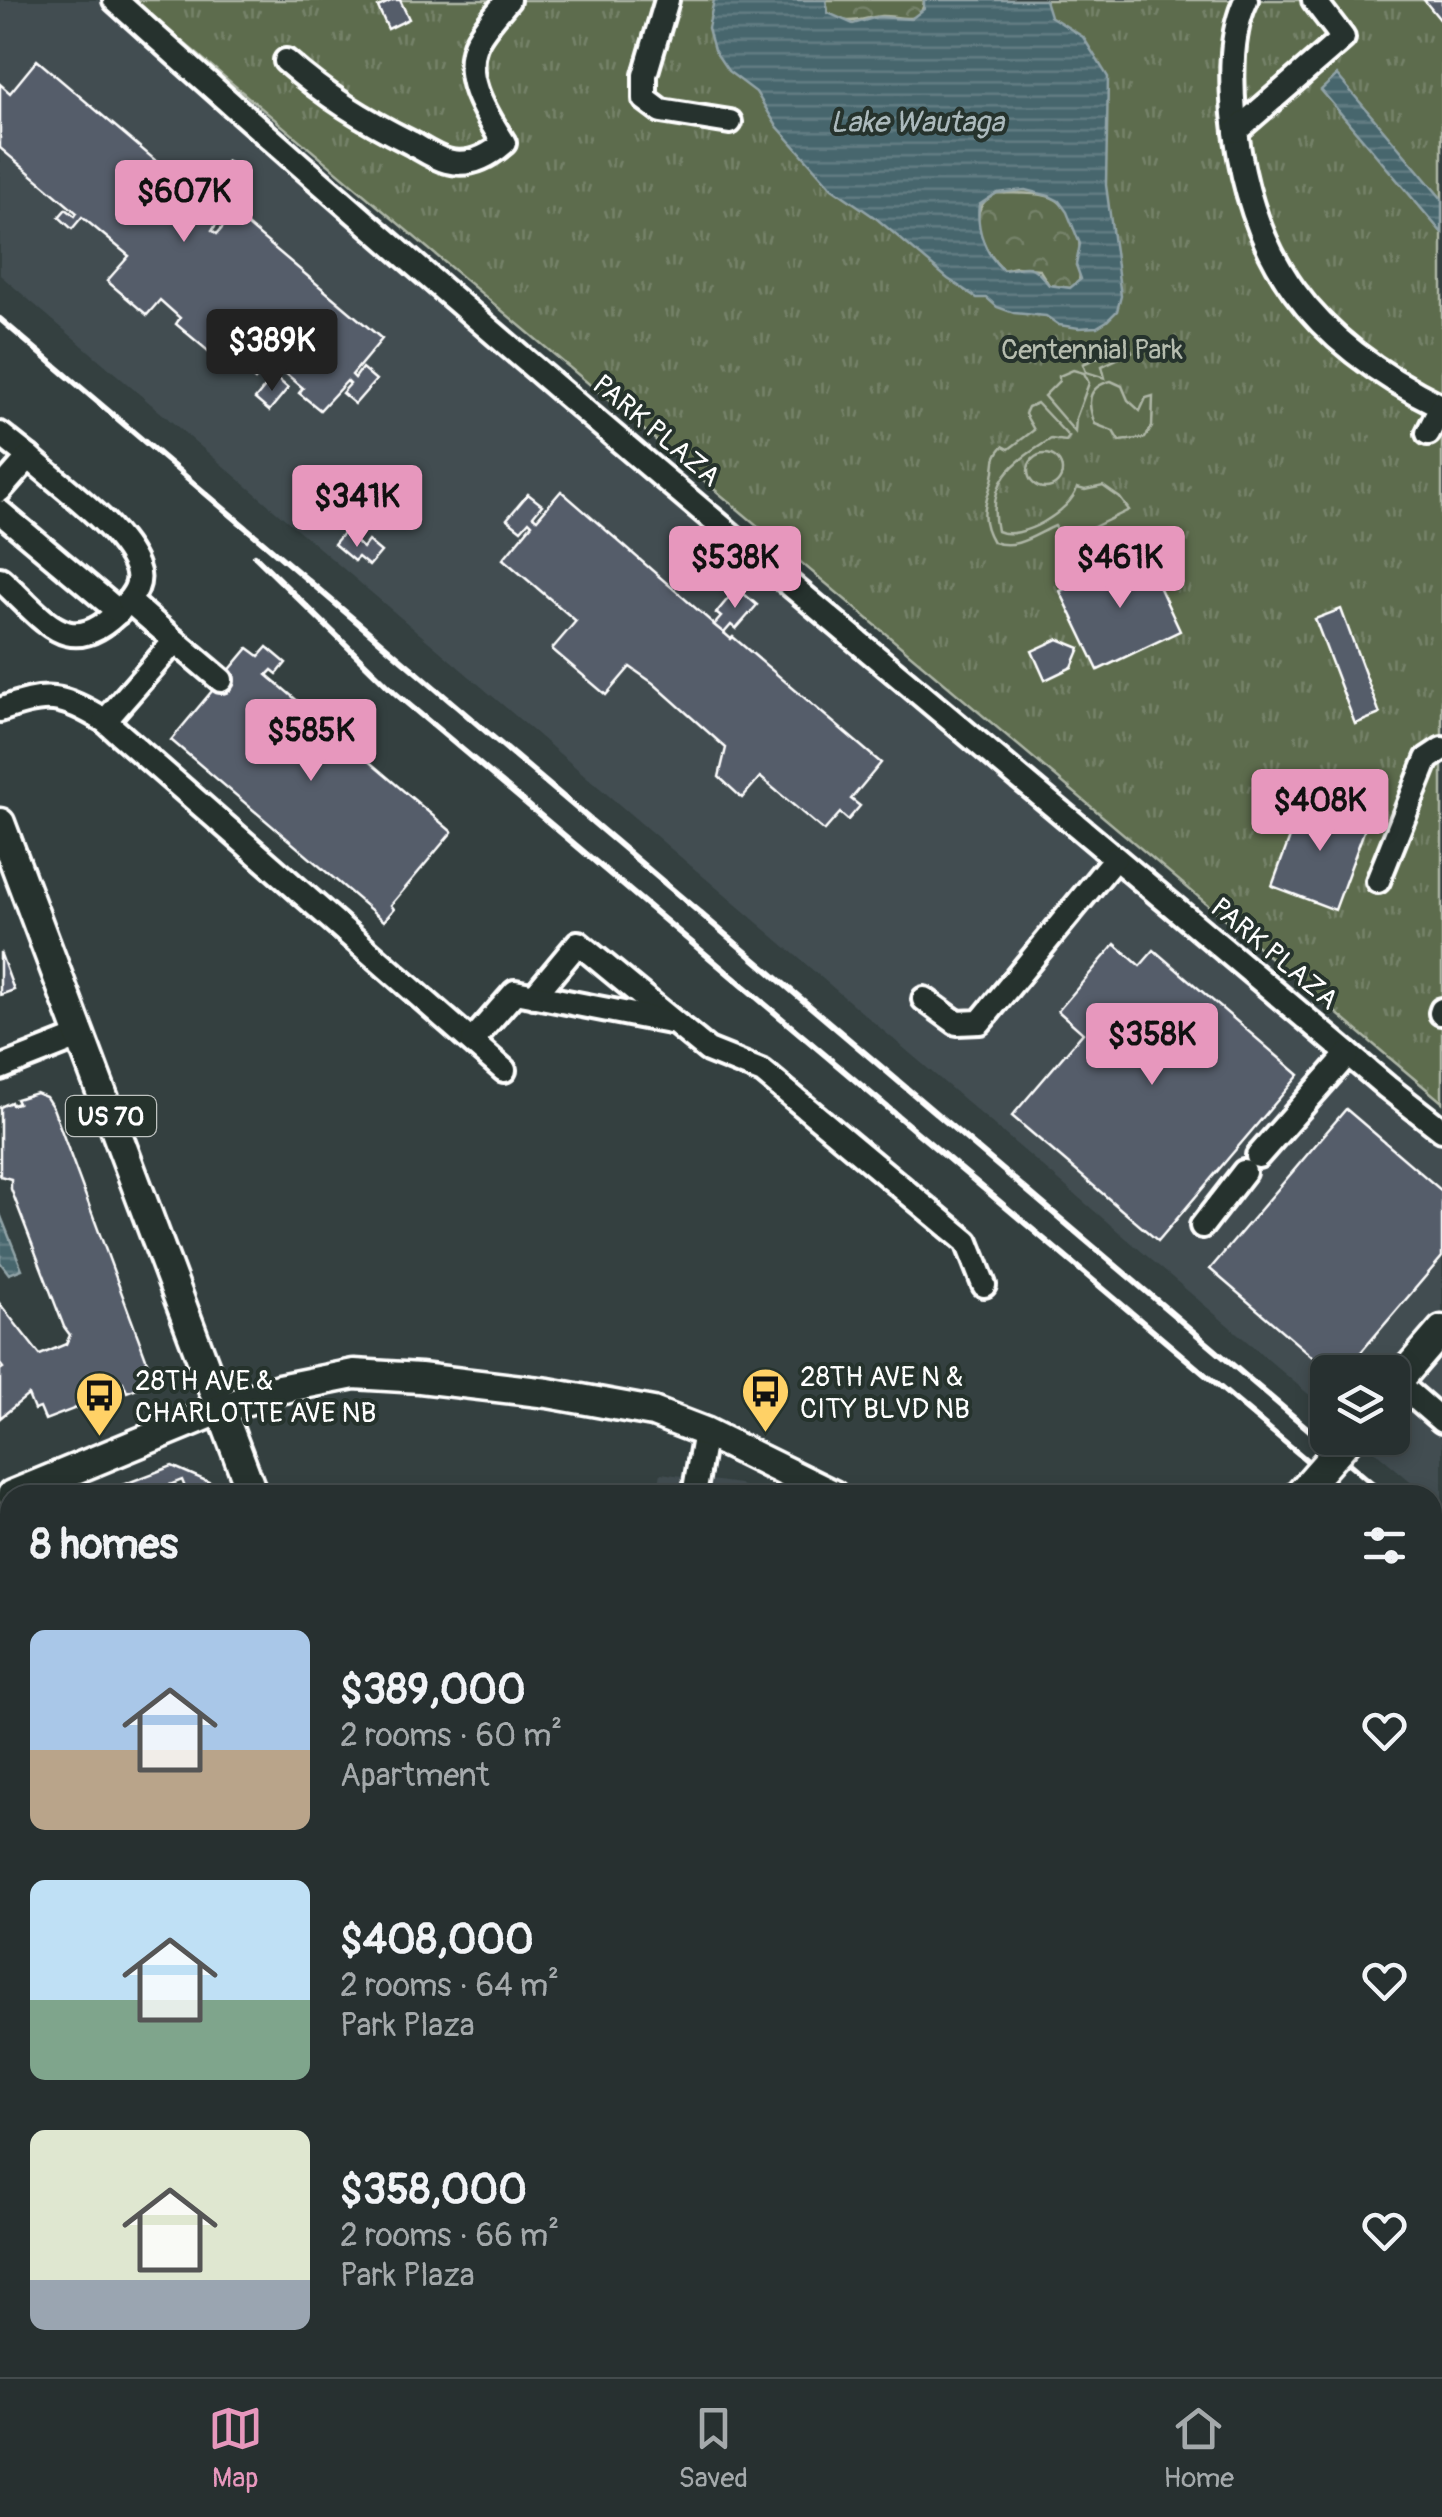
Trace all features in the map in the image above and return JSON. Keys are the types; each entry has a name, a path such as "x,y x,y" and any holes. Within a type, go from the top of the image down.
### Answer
{"main road":[{"name":"US 70","path":"0,823 249,1485"},
{"path":"1410,1367 1442,1330"},
{"path":"37,1485 221,1409 279,1389 354,1374 548,1393 654,1412 705,1432 813,1485"},
{"path":"1308,1485 1334,1455"}],"street":[{"name":"PARK PLAZA","path":"116,0 350,208 1115,858 1442,1130"},
{"path":"286,62 359,117 446,161 474,161 492,154 504,143 480,105 472,63 478,40 508,0"},
{"path":"667,0 644,74 645,100 660,111 730,122"},
{"path":"1246,0 1240,11 1232,74 1236,131 1251,208 1272,255 1302,300 1354,354 1386,378 1441,406 1428,433"},
{"path":"1236,131 1343,38 1314,0"},
{"path":"0,434 123,544 140,577 124,606 97,632 84,637 59,631 0,578"},
{"path":"0,490 28,457"},
{"path":"0,512 222,680"},
{"path":"105,721 175,641"},
{"path":"0,710 37,698 60,698 105,721 504,1070"},
{"path":"1378,880 1427,759 1442,749"},
{"path":"924,1000 958,1023 980,1022 1115,858"},
{"path":"534,996 578,943 708,1050 763,1072 966,1242 984,1285"},
{"path":"473,1040 515,992 675,1023"},
{"path":"0,1068 81,1036"},
{"path":"1202,1226 1348,1054"},
{"path":"1410,1396 1442,1420"},
{"path":"696,1485 705,1432"}],"shaded area":[{"path":"0,0 115,0 1442,1130 1442,1485 1415,1485 1379,1455 1410,1455 1410,1355 1310,1355 1310,1395 0,275"},
{"path":"661,1473 741,1485 659,1485"}],"green space":[{"name":"Centennial Park","path":"133,0 1442,0 1442,1102"},
{"path":"826,0 924,0 923,9 914,17 848,21 828,13"},
{"path":"997,193 1041,195 1064,206 1075,225 1080,246 1076,265 1079,282 1070,288 1049,285 1039,269 1003,270 988,252 978,219 986,200"},
{"path":"1128,344 1132,352 1102,366 1105,378 1086,372 1083,364"},
{"path":"1073,370 1084,373 1089,383 1075,432 1044,396 1059,376"},
{"path":"1111,381 1122,386 1128,400 1140,411 1146,398 1153,396 1152,427 1145,438 1119,441 1113,431 1095,424 1091,397 1097,387"},
{"path":"1037,403 1069,437 1066,441 1051,439 1005,475 995,499 997,531 1018,532 1043,522 1065,506 1077,488 1103,486 1129,510 1065,541 1055,526 1018,543 993,542 984,516 996,457 1003,446 1009,449 1034,430 1025,414 1028,407"},
{"path":"1045,454 1057,459 1062,471 1057,483 1045,488 1033,483 1028,471 1033,459"}],"water":[{"name":"Lake Wautaga","path":"714,0 826,0 828,13 853,24 877,17 911,19 924,9 924,0 1045,0 1050,16 1083,37 1108,77 1106,185 1121,296 1117,311 1097,327 1059,325 1046,316 997,307 948,279 877,219 832,188 776,125 756,92 728,71 714,50 708,28","holes":["1025,190 1049,196 1067,212 1080,244 1076,265 1081,279 1070,288 1049,285 1029,267 1003,270 991,256 981,232 979,205 997,193"]},
{"path":"1337,75 1442,199 1442,233 1321,90"},
{"path":"0,1214 22,1269 9,1274 0,1262"}],"building":[{"path":"400,0 409,19 388,29 378,7"},
{"path":"1424,0 1442,0 1442,22"},
{"path":"37,60 188,188 177,200 181,203 189,193 195,198 227,161 246,177 227,200 220,194 207,209 220,220 212,230 217,234 234,214 382,339 352,375 355,378 362,368 376,380 355,404 342,393 350,384 347,381 320,410 299,393 303,388 271,361 255,380 239,366 255,348 251,345 242,357 230,347 219,360 176,324 180,318 160,300 147,315 107,281 129,256 82,217 72,229 59,217 66,209 75,216 77,213 0,148 0,84 10,93"},
{"path":"274,376 288,388 269,411 255,399"},
{"path":"561,491 881,763 851,799 860,806 848,820 840,813 824,831 760,777 742,798 719,777 726,748 653,683 630,667 606,695 552,649 576,621 503,559 532,524 529,521 521,530 507,519 528,494 542,505 533,516 537,519"},
{"path":"344,532 363,548 368,541 381,552 369,566 358,557 354,561 334,544"},
{"path":"1143,552 1180,631 1098,670 1060,591"},
{"path":"737,588 757,605 736,629 731,625 724,633 714,625 721,617 716,613"},
{"path":"1341,609 1380,714 1355,724 1315,619"},
{"path":"1058,639 1080,648 1072,667 1045,680 1032,651"},
{"path":"267,647 286,663 277,674 272,670 267,675 452,832 391,905 394,909 384,921 171,740 248,648 259,656"},
{"path":"1304,799 1367,823 1335,910 1272,886"},
{"path":"1115,944 1140,966 1154,950 1299,1075 1158,1241 1012,1116 1083,1033 1058,1011"},
{"path":"0,952 14,990 0,995"},
{"path":"36,1093 46,1097 53,1108 151,1372 140,1387 127,1392 123,1382 118,1384 121,1391 45,1420 40,1408 34,1410 28,1395 0,1418 0,1304 40,1355 66,1344 70,1335 11,1189 11,1179 0,1176 0,1107"},
{"path":"1346,1109 1442,1191 1442,1257 1358,1355 1310,1355 1210,1269"},
{"path":"172,1466 212,1485 184,1485 182,1480 169,1485 122,1485"}],"railway":[{"path":"0,319 1374,1485"},
{"path":"255,556 395,693 1336,1485"}],"place":[{"name":"28TH AVE N & CITY BLVD NB","path":"765,1434"},
{"name":"28TH AVE & CHARLOTTE AVE NB","path":"100,1438"}]}
